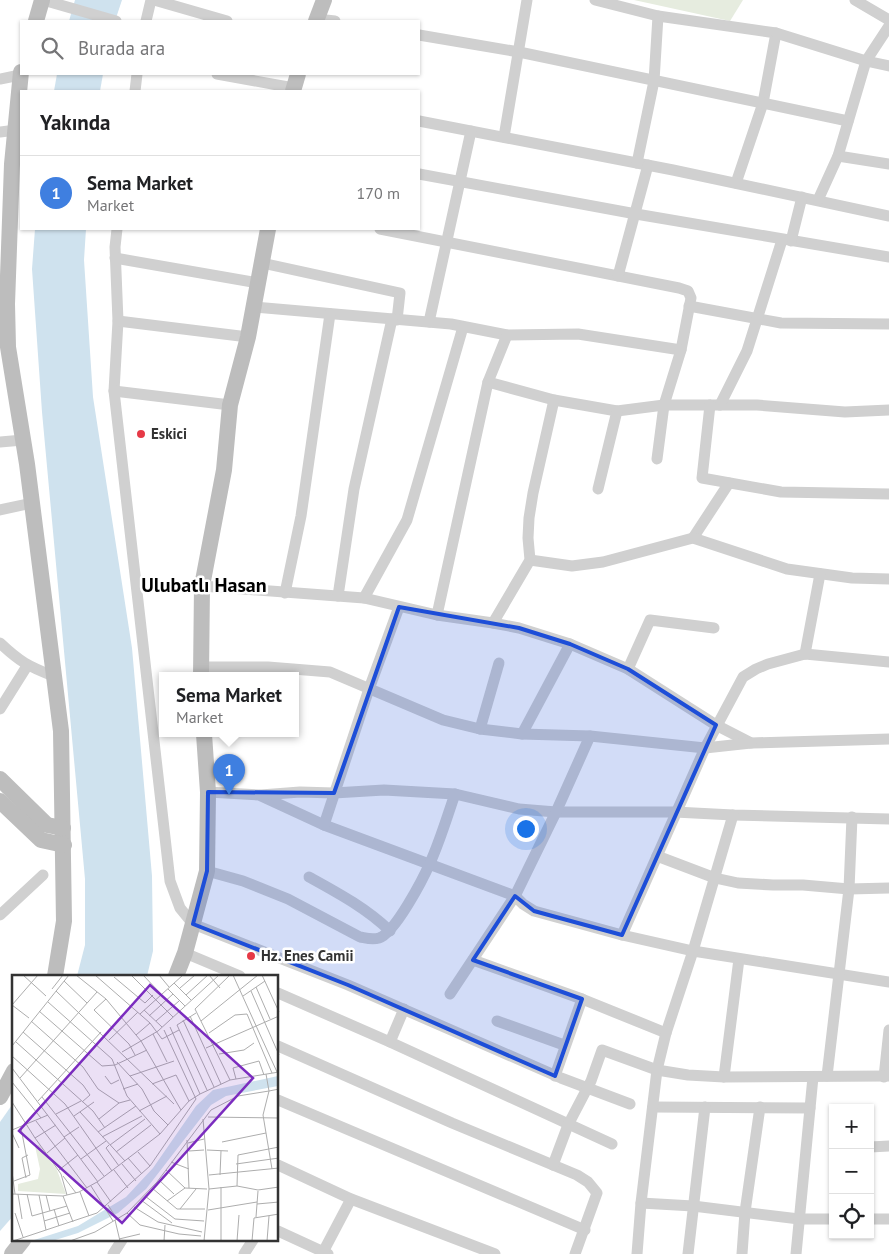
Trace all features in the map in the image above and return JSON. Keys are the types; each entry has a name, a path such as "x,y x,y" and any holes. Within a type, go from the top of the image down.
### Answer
{"main road":[{"path":"36,20 42,0"},
{"path":"316,20 324,0"},
{"path":"21,75 8,131 4,297 8,347 6,368 23,440 61,731 64,921 55,975"},
{"path":"201,672 202,586 224,470 230,405 248,337 268,230"},
{"path":"176,975 185,953 207,871 208,792 204,737"},
{"path":"0,779 47,825 63,828"},
{"path":"0,801 41,840 64,845"},
{"path":"0,1097 12,1075"},
{"path":"12,1254 21,1242"}],"street":[{"path":"42,0 112,20"},
{"path":"146,20 151,0"},
{"path":"154,0 224,20"},
{"path":"504,138 527,0"},
{"path":"595,0 658,16 776,33 889,66"},
{"path":"855,0 889,20"},
{"path":"618,276 636,214 654,81 658,16"},
{"path":"818,200 838,156 866,60 889,26"},
{"path":"736,183 763,103 776,33"},
{"path":"420,35 518,52 848,120"},
{"path":"0,79 20,73"},
{"path":"135,90 137,75"},
{"path":"225,75 295,84"},
{"path":"420,121 736,183 889,216"},
{"path":"429,322 471,131"},
{"path":"838,156 889,164"},
{"path":"420,174 636,214 889,257"},
{"path":"802,197 747,351 715,405 702,478 781,492 889,494"},
{"path":"117,230 115,258 118,321 114,391 170,881 180,908 193,924 404,1009 555,1076 630,1104"},
{"path":"385,230 688,291 691,298 681,350 664,405 657,459"},
{"path":"115,258 258,283"},
{"path":"262,263 400,293 354,489 338,596"},
{"path":"689,306 781,323 889,324"},
{"path":"254,307 429,322 507,335 578,334 681,350"},
{"path":"285,593 301,516 330,314"},
{"path":"118,321 248,337"},
{"path":"364,598 407,520 463,327"},
{"path":"437,615 488,382 507,335"},
{"path":"488,382 554,400 617,411 664,405 757,405 845,412 889,410"},
{"path":"114,391 230,405"},
{"path":"493,623 530,560 529,518 554,400"},
{"path":"598,489 617,411"},
{"path":"0,442 23,440"},
{"path":"694,538 729,483"},
{"path":"0,510 32,504"},
{"path":"530,560 572,566 603,562 694,538 787,569 820,574 889,579"},
{"path":"805,654 820,574"},
{"path":"202,586 364,598 437,615 519,628 570,644 628,669 716,725 751,743"},
{"path":"324,825 369,689 399,607"},
{"path":"628,669 650,620 714,628"},
{"path":"0,643 14,657 27,666 54,676"},
{"path":"522,734 570,644"},
{"path":"622,935 705,748 743,677 768,664 805,654 889,662"},
{"path":"480,729 499,663"},
{"path":"0,709 27,666"},
{"path":"201,672 268,667 330,672 443,720 480,729 522,734 590,736 705,748 751,743 889,739"},
{"path":"450,994 516,896 590,736"},
{"path":"208,792 259,795 384,790 455,794 519,809 556,812 675,812 889,819"},
{"path":"207,871 243,881 288,899 360,937 380,938 390,931 404,912 430,864 455,794"},
{"path":"259,795 324,825 516,896 523,904 534,911 692,952 889,982"},
{"path":"637,1254 641,1203 657,1070 666,1033 734,815"},
{"path":"827,1076 849,889 852,817"},
{"path":"657,856 715,878 738,883 773,886 804,885 849,889 889,888"},
{"path":"0,915 43,875"},
{"path":"309,876 358,905 377,918 390,931"},
{"path":"185,953 238,975"},
{"path":"724,1077 739,959"},
{"path":"473,960 582,999 666,1033"},
{"path":"279,993 612,1144"},
{"path":"555,1076 564,1045 582,999"},
{"path":"390,1042 404,1009"},
{"path":"497,1021 564,1045"},
{"path":"553,1165 568,1125 587,1088 602,1050 657,1070 688,1075 724,1077 887,1077 889,1030"},
{"path":"279,1046 444,1120 553,1165 588,1182 597,1193 575,1254"},
{"path":"796,1254 813,1077"},
{"path":"279,1100 585,1230"},
{"path":"653,1107 810,1108"},
{"path":"688,1254 705,1107"},
{"path":"742,1254 745,1212 760,1107"},
{"path":"874,1147 889,1146"},
{"path":"279,1165 351,1199 495,1254"},
{"path":"279,1231 324,1253 351,1199"},
{"path":"641,1203 693,1206 799,1219 829,1215"},
{"path":"874,1219 889,1219"},
{"path":"113,1254 121,1242"},
{"path":"244,1254 252,1242"}],"highlighted area":[{"path":"399,607 519,628 570,644 628,669 716,725 622,935 534,911 515,896 473,960 582,999 555,1076 348,985 193,924 207,871 208,792 334,793"}],"shaded area":[{"path":"634,0 743,0 730,21"}],"water":[{"path":"75,0 122,0 115,20 69,20"},
{"path":"57,75 103,75 100,90 54,90"},
{"path":"35,230 86,230 84,260 93,397 132,648 152,876 153,951 147,975 77,975 85,945 85,879 42,412 32,269"},
{"path":"12,1105 12,1217 0,1231 0,1122"}],"place":[{"name":"Eskici","path":"141,434"},
{"name":"Sema Market","path":"229,795"},
{"name":"Hz. Enes Camii","path":"251,956"}],"district":[{"name":"Ulubatlı Hasan","path":"204,585"}]}
